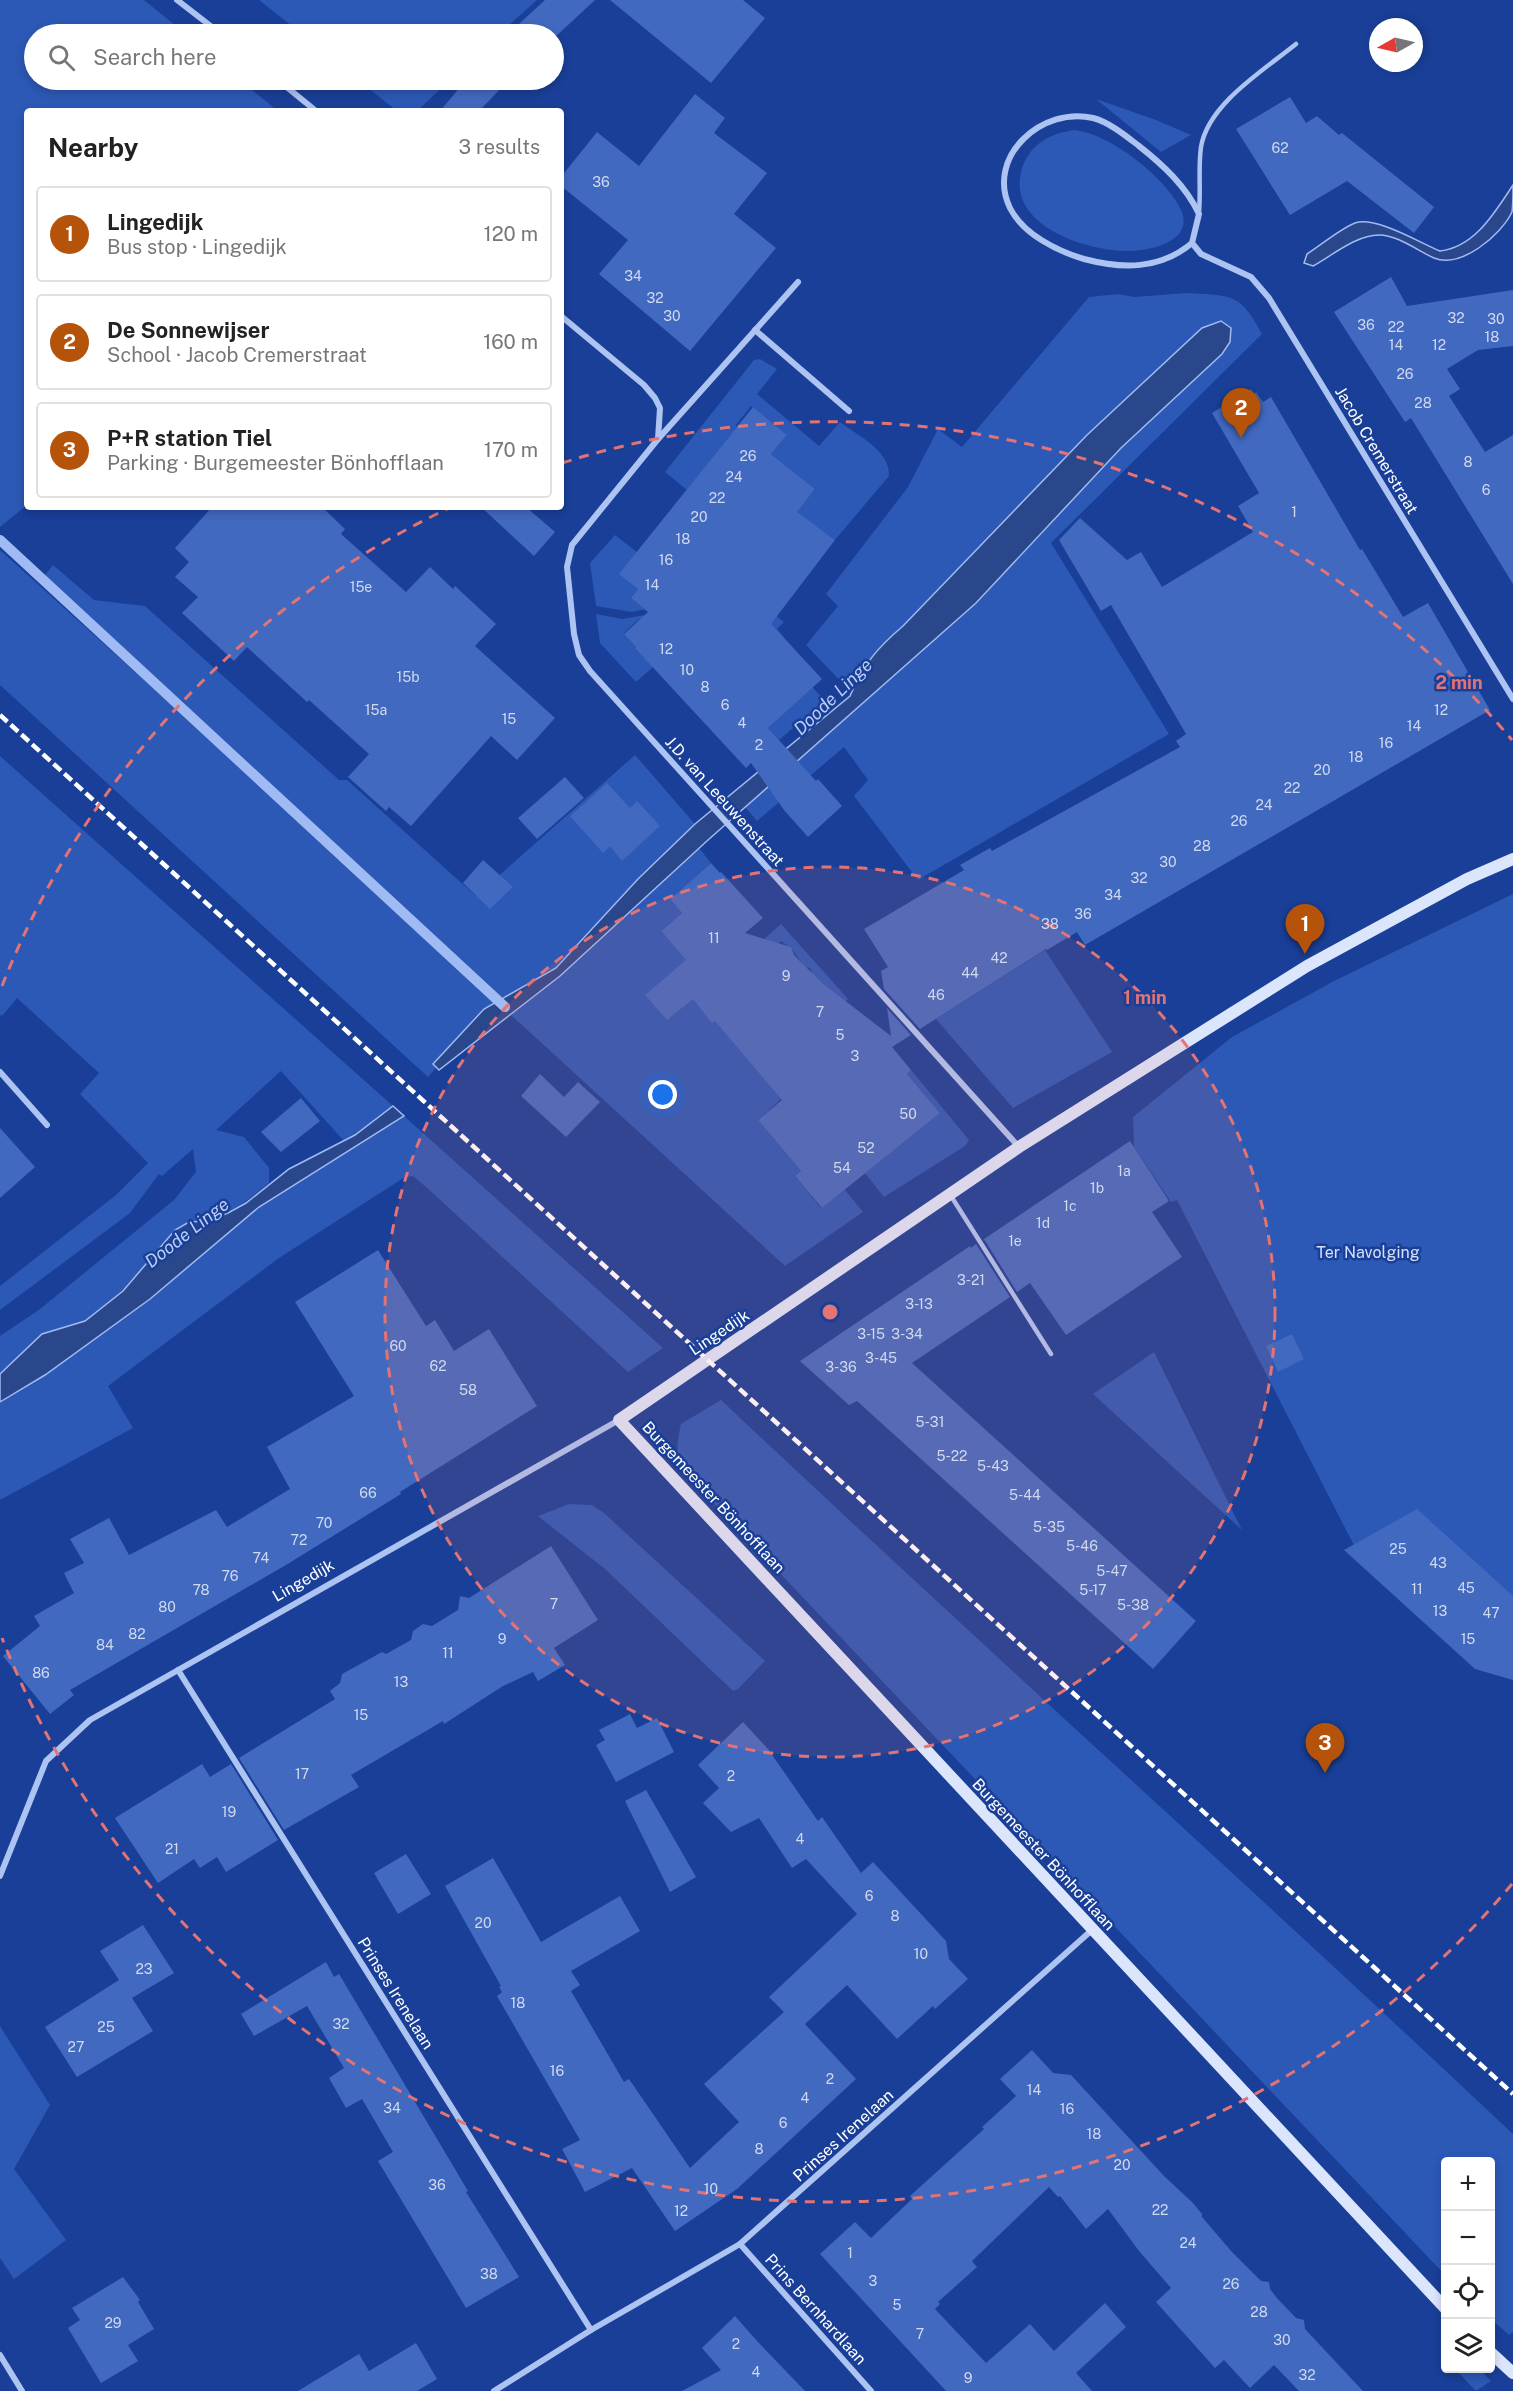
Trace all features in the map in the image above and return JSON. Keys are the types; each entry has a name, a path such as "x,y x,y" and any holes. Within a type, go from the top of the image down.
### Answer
{"street":[{"path":"177,0 208,24"},
{"path":"290,90 312,108"},
{"path":"1075,116 1094,118 1125,135 1152,156 1186,192 1199,214 1192,243 1167,260 1142,265 1118,265 1072,255 1051,245 1016,218 1006,198 1007,168 1016,147 1042,124 1057,118 1075,116"},
{"name":"Jacob Cremerstraat","path":"1192,243 1201,254 1251,277 1269,298 1513,699"},
{"name":"J.D. van Leeuwenstraat","path":"798,282 658,439 572,545 567,567 574,634 579,655 590,671 1019,1147"},
{"path":"564,319 650,391 660,408 658,439"},
{"path":"755,330 849,411"},
{"name":"Lingedijk","path":"0,1876 46,1761 90,1720 620,1420 1019,1147 1307,966 1467,879 1513,859"},
{"path":"0,1072 47,1125"},
{"name":"Burgemeester Bönhofflaan","path":"620,1420 1441,2304"},
{"name":"Prinses Irenelaan","path":"178,1670 591,2330"},
{"name":"Prinses Irenelaan","path":"494,2391 591,2330 740,2244 1092,1930"},
{"name":"Prins Bernhardlaan","path":"740,2244 871,2391"},
{"path":"0,2355 22,2391"},
{"path":"1495,2356 1513,2373"}],"lane":[{"path":"1199,214 1201,149 1208,125 1225,102 1296,44"},
{"path":"950,1194 1051,1354"}],"green space":[{"path":"0,0 144,0 174,24 24,24 24,90 252,90 274,108 24,108 24,507 0,527"},
{"path":"259,0 537,0 510,24 289,24"},
{"path":"371,90 439,90 420,108 393,108"},
{"path":"1096,99 1156,120 1191,135 1161,152"},
{"path":"1075,130 1104,139 1148,169 1179,206 1183,227 1178,235 1171,241 1151,248 1131,251 1112,250 1070,239 1051,230 1035,217 1024,202 1020,184 1024,163 1033,149 1045,139"},
{"path":"1187,293 1224,296 1233,299 1247,310 1262,334 1051,543 1169,734 918,880 854,796 868,780 844,747 757,821 745,807 977,603 1121,448 1230,342 1231,328 1202,328 1087,435 887,640 867,664 851,692 806,645 838,606 826,594 908,487 938,429 962,447 1089,297 1118,294 1134,297"},
{"path":"760,359 777,369 757,394 819,446 840,422 879,451 888,467 889,476 835,540 810,522 731,593 815,489 771,454 787,435 751,406 687,490 665,472 754,360"},
{"path":"615,535 637,552 638,589 631,598 645,609 678,603 632,612 596,606 590,563"},
{"path":"0,550 435,943 42,579 53,565 94,600 145,606 339,780 347,780 476,896 635,755 695,824 638,879 556,968 497,1000 433,1063 437,1067 428,1077 0,685"},
{"path":"742,590 784,622 777,629 794,649 786,658 825,701 779,740 768,728 784,713 775,703"},
{"path":"703,605 638,620 624,633 653,667 636,682 600,643 596,614 622,619"},
{"path":"0,756 393,1106 355,1135 343,1140 281,1071 216,1130 244,1137 269,1168 269,1183 232,1210 212,1218 189,1222 123,1291 85,1321 42,1334 0,1374 0,1336 40,1309 174,1200 196,1172 193,1149 162,1176 159,1174 130,1213 0,1310 0,1286 116,1195 148,1163 80,1094 99,1073 17,998 2,1016 0,1015"},
{"path":"699,848 711,863 670,899 682,913 661,931 710,987 813,976 810,968 805,967 791,948 781,941 754,966 745,956 781,924 848,999 842,1005 790,1091 758,1120 801,1171 795,1176 821,1208 845,1190 863,1212 785,1266 511,1015 560,976"},
{"name":"Ter Navolging","path":"1513,894 1513,1595 1495,1605 1363,1563 1177,1200 1171,1202 1134,1147 1133,1117 1232,1037 1334,981"},
{"path":"1045,950 1112,1052 1013,1108 936,1019"},
{"path":"911,1070 969,1140 965,1146 884,1197 865,1173 940,1113 907,1074"},
{"path":"404,1116 663,1348 628,1372 426,1187 413,1176 405,1177 279,1258 108,1386 133,1428 0,1500 0,1402 45,1375 150,1299 259,1207"},
{"path":"1154,1352 1242,1530 1093,1394"},
{"path":"721,1400 1513,2134 1513,2332 1509,2335 1495,2323 1495,2157 1441,2157 1441,2271 683,1471 678,1448 681,1424"},
{"path":"569,1504 592,1505 604,1513 765,1661 738,1689 733,1691 605,1569 538,1516"},
{"path":"0,2026 50,2105 14,2169 66,2240 14,2279 0,2258"},
{"path":"1459,2373 1483,2373 1491,2381 1476,2391"}],"water":[{"path":"1513,185 1512,212 1507,221 1490,240 1456,259 1434,258 1401,240 1379,235 1353,242 1313,266 1304,263 1307,254 1331,237 1355,223 1364,222 1398,231 1440,251 1452,248 1464,243 1483,227"},
{"path":"1221,321 1231,328 1230,342 1222,354 1121,448 976,603 708,840 560,976 439,1070 433,1064 484,1009 556,968 638,879 695,824 850,696 860,675 878,650 1087,435 1202,328"},
{"name":"Doode Linge","path":"393,1106 404,1116 259,1207 150,1299 45,1375 0,1402 0,1374 42,1334 85,1321 123,1291 175,1230 189,1222 207,1221 246,1203 289,1169 355,1135"}],"building":[{"path":"545,0 595,0 564,29 564,24 519,24"},
{"path":"610,0 743,0 765,18 711,83"},
{"path":"458,90 499,90 482,108 443,108"},
{"path":"695,94 725,118 714,133 767,173 734,214 776,248 690,351 599,274 628,240 564,188 564,173 597,132 639,166"},
{"path":"1290,97 1306,123 1317,116 1339,135 1342,133 1434,207 1414,233 1347,181 1290,215 1236,129"},
{"path":"1391,277 1407,306 1513,290 1513,346 1478,350 1447,369 1460,389 1449,396 1485,452 1513,435 1513,584 1411,418 1405,422 1334,312"},
{"path":"1251,389 1263,402 1271,397 1360,550 1362,549 1403,617 1428,603 1490,710 1085,945 1077,932 1046,949 920,1029 884,989 881,971 888,967 864,929 964,870 960,865 990,848 992,851 1180,747 1176,741 1186,734 1111,605 1101,611 1059,540 1080,518 1127,560 1141,552 1162,587 1253,532 1238,506 1259,493 1212,413"},
{"path":"753,407 787,435 771,454 815,489 797,512 835,540 771,624 822,679 768,728 842,806 808,837 784,810 751,763 746,768 624,634 648,612 631,598 638,589 619,574"},
{"path":"209,510 325,510 345,529 341,534 406,592 430,567 453,589 455,586 496,624 475,646 555,718 517,760 491,736 411,826 389,807 386,811 348,777 369,754 247,647 234,661 182,613 198,597 175,577 189,562 175,548"},
{"path":"484,510 529,510 555,532 534,556"},
{"path":"565,777 584,798 537,839 518,818"},
{"path":"607,783 630,808 637,801 660,826 622,861 610,846 603,853 570,816"},
{"path":"483,860 513,887 490,909 463,883"},
{"path":"711,863 763,918 745,933 791,947 794,955 822,983 891,1036 887,1008 911,1035 892,1047 911,1070 907,1074 940,1113 822,1208 795,1176 801,1171 758,1120 782,1100 715,1021 712,1023 693,999 667,1020 645,995 686,960 661,931 682,913 670,899"},
{"path":"540,1074 564,1097 578,1082 600,1102 566,1137 521,1096"},
{"path":"301,1098 320,1121 281,1152 261,1132"},
{"path":"0,1128 35,1167 0,1198"},
{"path":"1130,1141 1169,1201 1152,1212 1182,1257 1066,1335 1030,1283 1017,1292 984,1239"},
{"path":"976,1244 1010,1297 912,1363 1196,1621 1153,1669 857,1401 849,1405 800,1361"},
{"path":"378,1250 426,1326 435,1320 454,1351 489,1329 537,1406 286,1565 70,1690 74,1695 50,1714 3,1656 40,1626 34,1616 74,1593 64,1573 84,1563 70,1539 109,1518 129,1555 216,1510 227,1527 290,1489 267,1447 354,1396 295,1302"},
{"path":"1292,1334 1304,1359 1278,1372 1266,1346"},
{"path":"1417,1509 1513,1596 1513,1680 1475,1669 1344,1550"},
{"path":"551,1546 598,1620 554,1648 565,1665 538,1681 533,1672 503,1686 444,1724 443,1721 351,1775 359,1787 284,1830 239,1758 335,1699 330,1691 340,1683 342,1674 382,1652 386,1654 411,1640 413,1631 423,1624 432,1626 458,1610 460,1596 469,1598"},
{"path":"630,1714 637,1728 657,1718 674,1752 616,1782 596,1745 605,1740 599,1730"},
{"path":"743,1722 768,1749 818,1821 822,1817 861,1873 873,1862 946,1941 949,1959 968,1979 935,2009 933,2006 897,2039 847,1985 805,2024 856,2079 737,2189 675,2231 632,2168 585,2192 562,2149 580,2140 497,1996 502,1992 499,1987 501,1986 445,1886 493,1858 541,1942 620,1896 640,1931 571,1971 580,1985 571,1991 624,2082 629,2079 690,2168 739,2122 704,2084 784,2012 769,1997 857,1914 806,1859 792,1868 759,1818 731,1832 703,1803 719,1788 698,1765"},
{"path":"202,1764 210,1777 231,1764 278,1840 226,1872 217,1857 200,1868 194,1859 158,1883 115,1818"},
{"path":"646,1790 696,1877 670,1892 625,1801"},
{"path":"406,1854 431,1894 398,1914 374,1873"},
{"path":"143,1925 174,1973 132,1998 153,2031 77,2077 45,2027 119,1980 100,1951"},
{"path":"326,1962 334,1977 339,1974 468,2191 466,2192 519,2277 466,2308 378,2161 393,2152 362,2099 346,2108 329,2078 344,2068 307,2006 254,2036 241,2014"},
{"path":"1032,2050 1053,2073 1071,2075 1164,2176 1193,2203 1232,2252 1261,2281 1269,2282 1270,2289 1276,2297 1296,2318 1304,2320 1305,2329 1363,2391 1299,2391 1274,2365 1250,2388 1224,2360 1215,2368 1156,2302 1171,2288 1139,2251 1108,2209 1086,2229 1060,2196 1058,2197 1049,2187 972,2261 977,2267 938,2302 940,2304 935,2309 986,2363 1030,2324 1054,2351 1105,2303 1126,2327 1076,2373 1092,2391 946,2391 820,2254 855,2222 871,2238 912,2199 910,2196 984,2129 982,2127 1016,2096 1000,2079"},
{"path":"123,2277 140,2300 138,2302 154,2329 128,2345 138,2361 101,2383 68,2328 80,2320 72,2308"},
{"path":"735,2316 805,2391 682,2391 721,2370 702,2348"},
{"path":"416,2343 437,2379 417,2391 298,2391 359,2354 369,2371"}],"waterway":[{"path":"0,540 505,1007"}],"railway":[{"path":"0,715 1513,2094"}],"place":[{"name":"De Sonnewijser","path":"1241,438"},
{"name":"Lingedijk","path":"1305,954"},
{"name":"P+R station Tiel","path":"1325,1773"}]}
